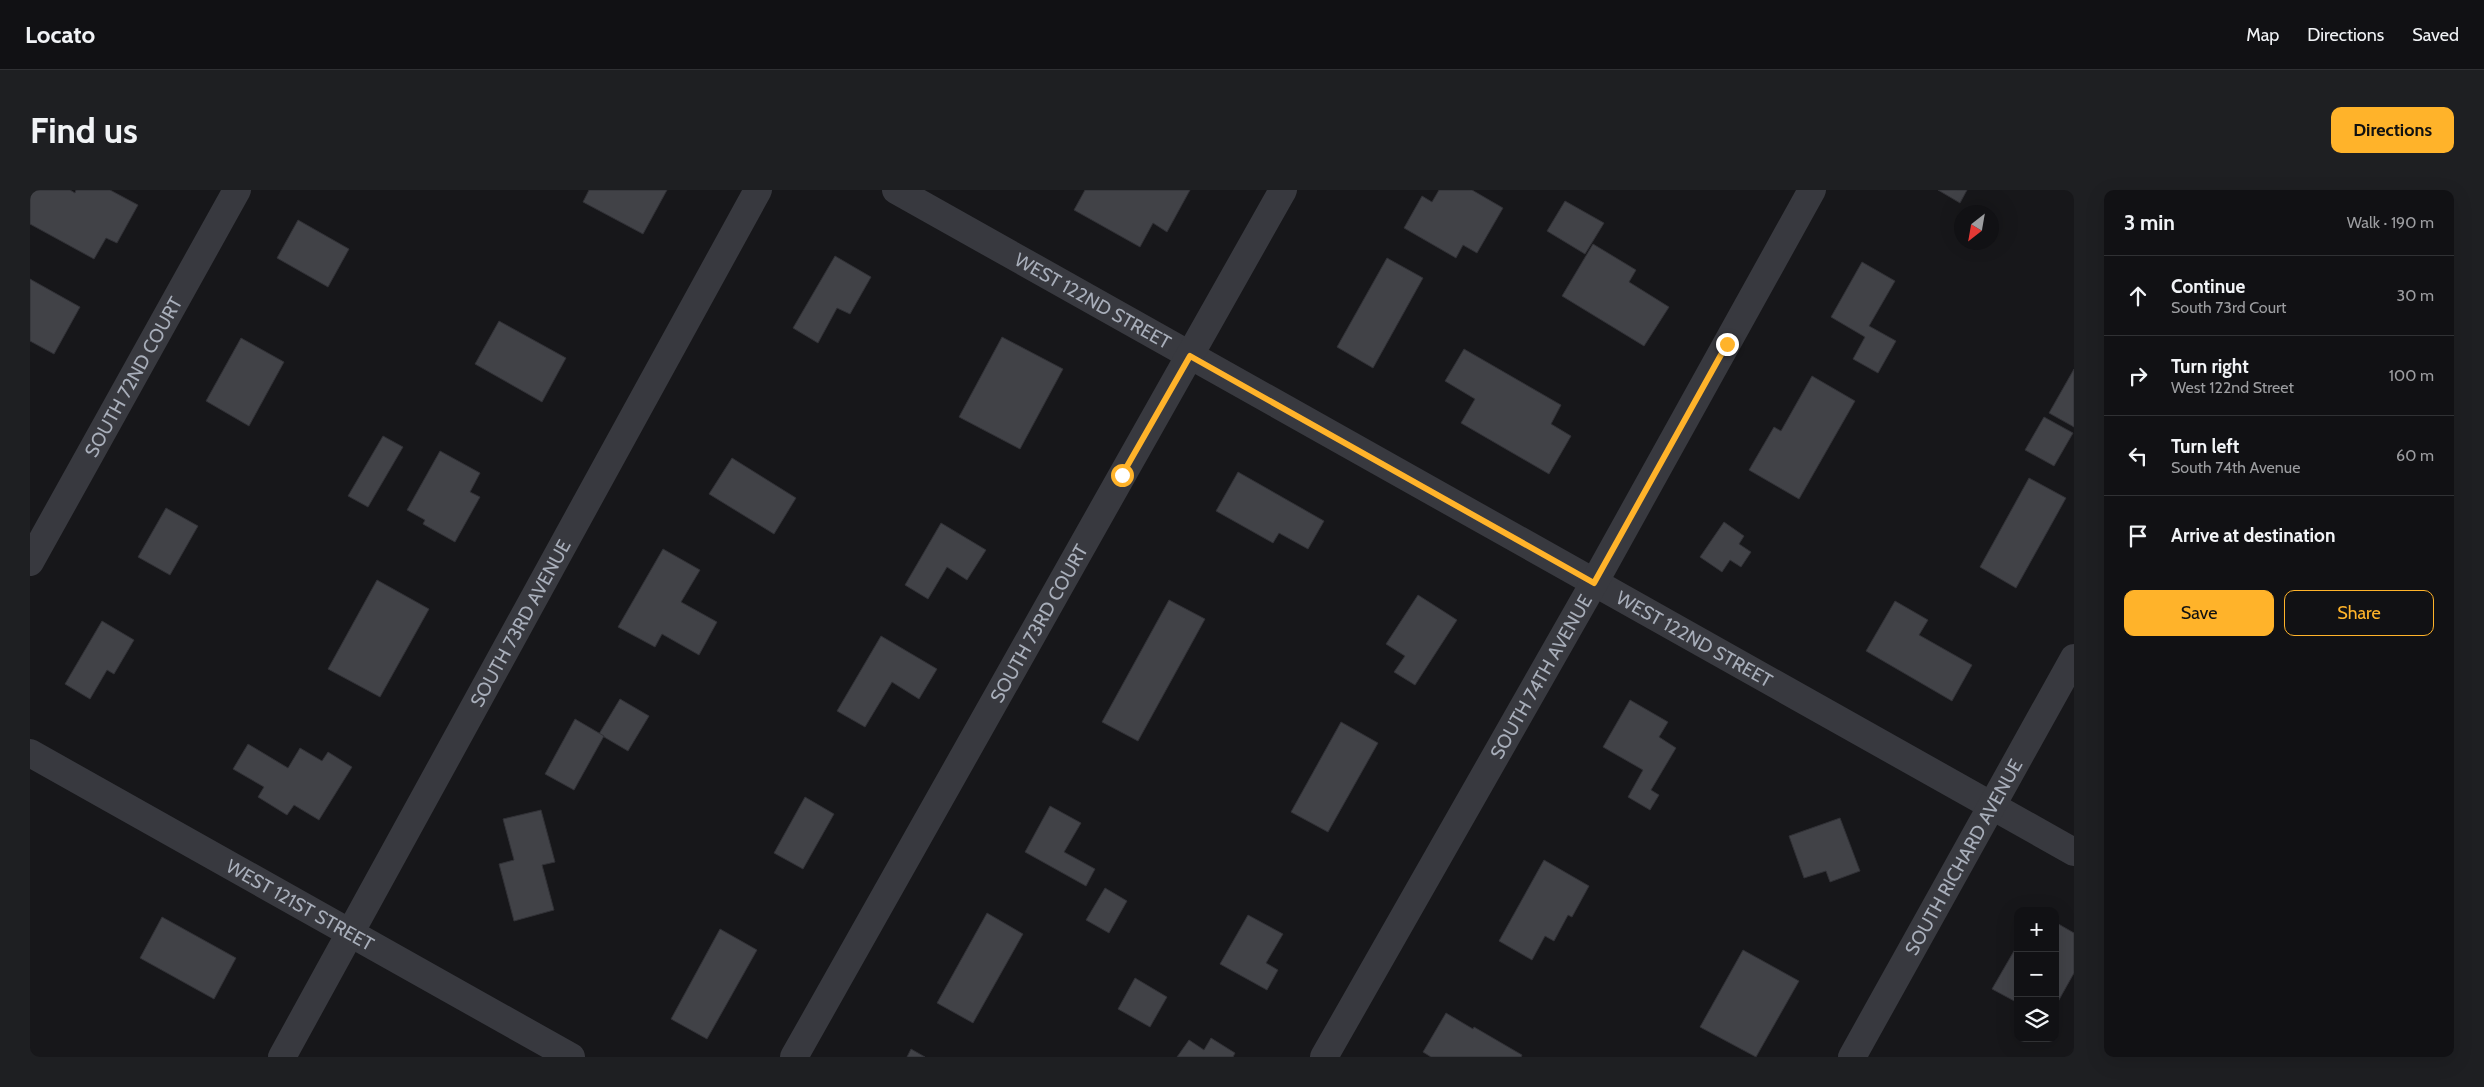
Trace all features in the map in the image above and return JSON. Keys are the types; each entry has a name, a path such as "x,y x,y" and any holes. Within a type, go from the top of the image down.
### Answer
{"street":[{"name":"SOUTH 72ND COURT","path":"30,562 237,190"},
{"name":"SOUTH 73RD AVENUE","path":"282,1057 758,190"},
{"name":"WEST 122ND STREET","path":"896,190 2074,852"},
{"name":"SOUTH 73RD COURT","path":"794,1057 1283,190"},
{"name":"SOUTH 74TH AVENUE","path":"1324,1057 1594,583 1812,190"},
{"name":"SOUTH RICHARD AVENUE","path":"1852,1057 2074,658"},
{"name":"WEST 121ST STREET","path":"30,753 571,1057"}],"building":[{"path":"30,190 70,190 75,193 76,190 110,190 138,205 117,243 106,238 94,259 30,224"},
{"path":"589,190 667,190 643,234 583,202"},
{"path":"1085,190 1190,190 1167,232 1153,223 1140,247 1074,210"},
{"path":"1439,190 1472,190 1503,208 1477,253 1463,245 1456,258 1404,228 1422,196 1432,202"},
{"path":"1938,190 1967,190 1960,203"},
{"path":"1565,201 1604,223 1585,254 1547,231"},
{"path":"298,220 349,249 328,287 277,258"},
{"path":"1593,244 1636,270 1629,282 1669,307 1644,346 1562,296"},
{"path":"835,256 871,277 850,314 837,308 818,343 793,328"},
{"path":"1387,258 1423,278 1373,368 1337,347"},
{"path":"1862,262 1895,281 1869,326 1896,341 1878,373 1853,359 1865,337 1831,317"},
{"path":"30,279 80,307 54,354 30,341"},
{"path":"499,321 566,358 542,402 475,364"},
{"path":"1002,337 1063,369 1020,449 959,417"},
{"path":"241,338 284,362 249,426 206,401"},
{"path":"1464,349 1561,405 1551,424 1571,436 1549,474 1461,423 1475,399 1445,381"},
{"path":"2074,369 2074,427 2049,413"},
{"path":"1812,376 1855,401 1799,499 1749,470 1774,427 1781,431"},
{"path":"2044,417 2073,433 2054,466 2025,450"},
{"path":"383,436 403,447 368,507 348,496"},
{"path":"440,451 480,473 470,492 480,497 455,542 423,524 425,520 407,510"},
{"path":"732,458 796,498 774,534 709,494"},
{"path":"1238,472 1324,521 1308,549 1279,533 1273,543 1216,511"},
{"path":"2029,478 2066,498 2016,588 1980,567"},
{"path":"166,508 198,526 170,575 138,557"},
{"path":"1724,522 1744,536 1739,544 1751,552 1741,567 1730,560 1722,572 1700,557"},
{"path":"941,523 986,550 967,580 947,567 928,599 905,585"},
{"path":"663,549 700,570 681,602 717,622 699,655 662,634 655,647 618,627"},
{"path":"377,580 429,609 380,697 328,669"},
{"path":"1418,595 1457,620 1415,685 1394,672 1405,656 1386,644"},
{"path":"1169,600 1205,619 1138,741 1102,722"},
{"path":"1895,601 1928,620 1919,635 1972,665 1952,701 1866,651"},
{"path":"102,621 134,640 114,674 107,670 90,699 65,684"},
{"path":"881,636 937,669 919,699 892,682 865,727 837,711"},
{"path":"620,699 649,716 628,751 599,734"},
{"path":"1630,700 1668,722 1659,737 1676,748 1651,790 1659,795 1650,810 1628,797 1643,770 1603,747"},
{"path":"575,719 604,736 574,790 545,774"},
{"path":"1341,722 1378,743 1328,832 1291,812"},
{"path":"248,744 288,768 300,748 322,761 328,752 352,767 319,820 294,805 287,815 258,797 264,787 233,769"},
{"path":"805,797 834,814 803,869 774,853"},
{"path":"1050,806 1081,823 1064,852 1095,869 1086,886 1025,852"},
{"path":"541,810 555,862 542,865 554,910 514,921 499,864 514,860 503,819"},
{"path":"1840,818 1860,871 1830,882 1826,871 1804,878 1789,836"},
{"path":"1544,860 1589,886 1572,917 1568,915 1554,941 1545,936 1532,960 1499,941"},
{"path":"1105,888 1127,901 1109,933 1086,920"},
{"path":"987,913 1023,934 973,1023 937,1003"},
{"path":"1248,915 1283,934 1266,963 1278,970 1267,990 1220,964"},
{"path":"162,917 236,958 214,999 140,958"},
{"path":"2059,924 2074,933 2074,973 2059,1000"},
{"path":"720,929 757,950 707,1039 671,1019"},
{"path":"1743,950 1799,981 1756,1057 1700,1027"},
{"path":"2014,951 2014,1001 1992,989"},
{"path":"1135,978 1167,997 1150,1027 1118,1009"},
{"path":"1446,1013 1522,1055 1521,1057 1431,1057 1423,1052"},
{"path":"1211,1038 1235,1053 1233,1057 1177,1057 1189,1040 1204,1050"},
{"path":"911,1049 925,1057 907,1057"}],"route":[{"path":"1122,475 1190,356 1594,583 1727,344"}]}
